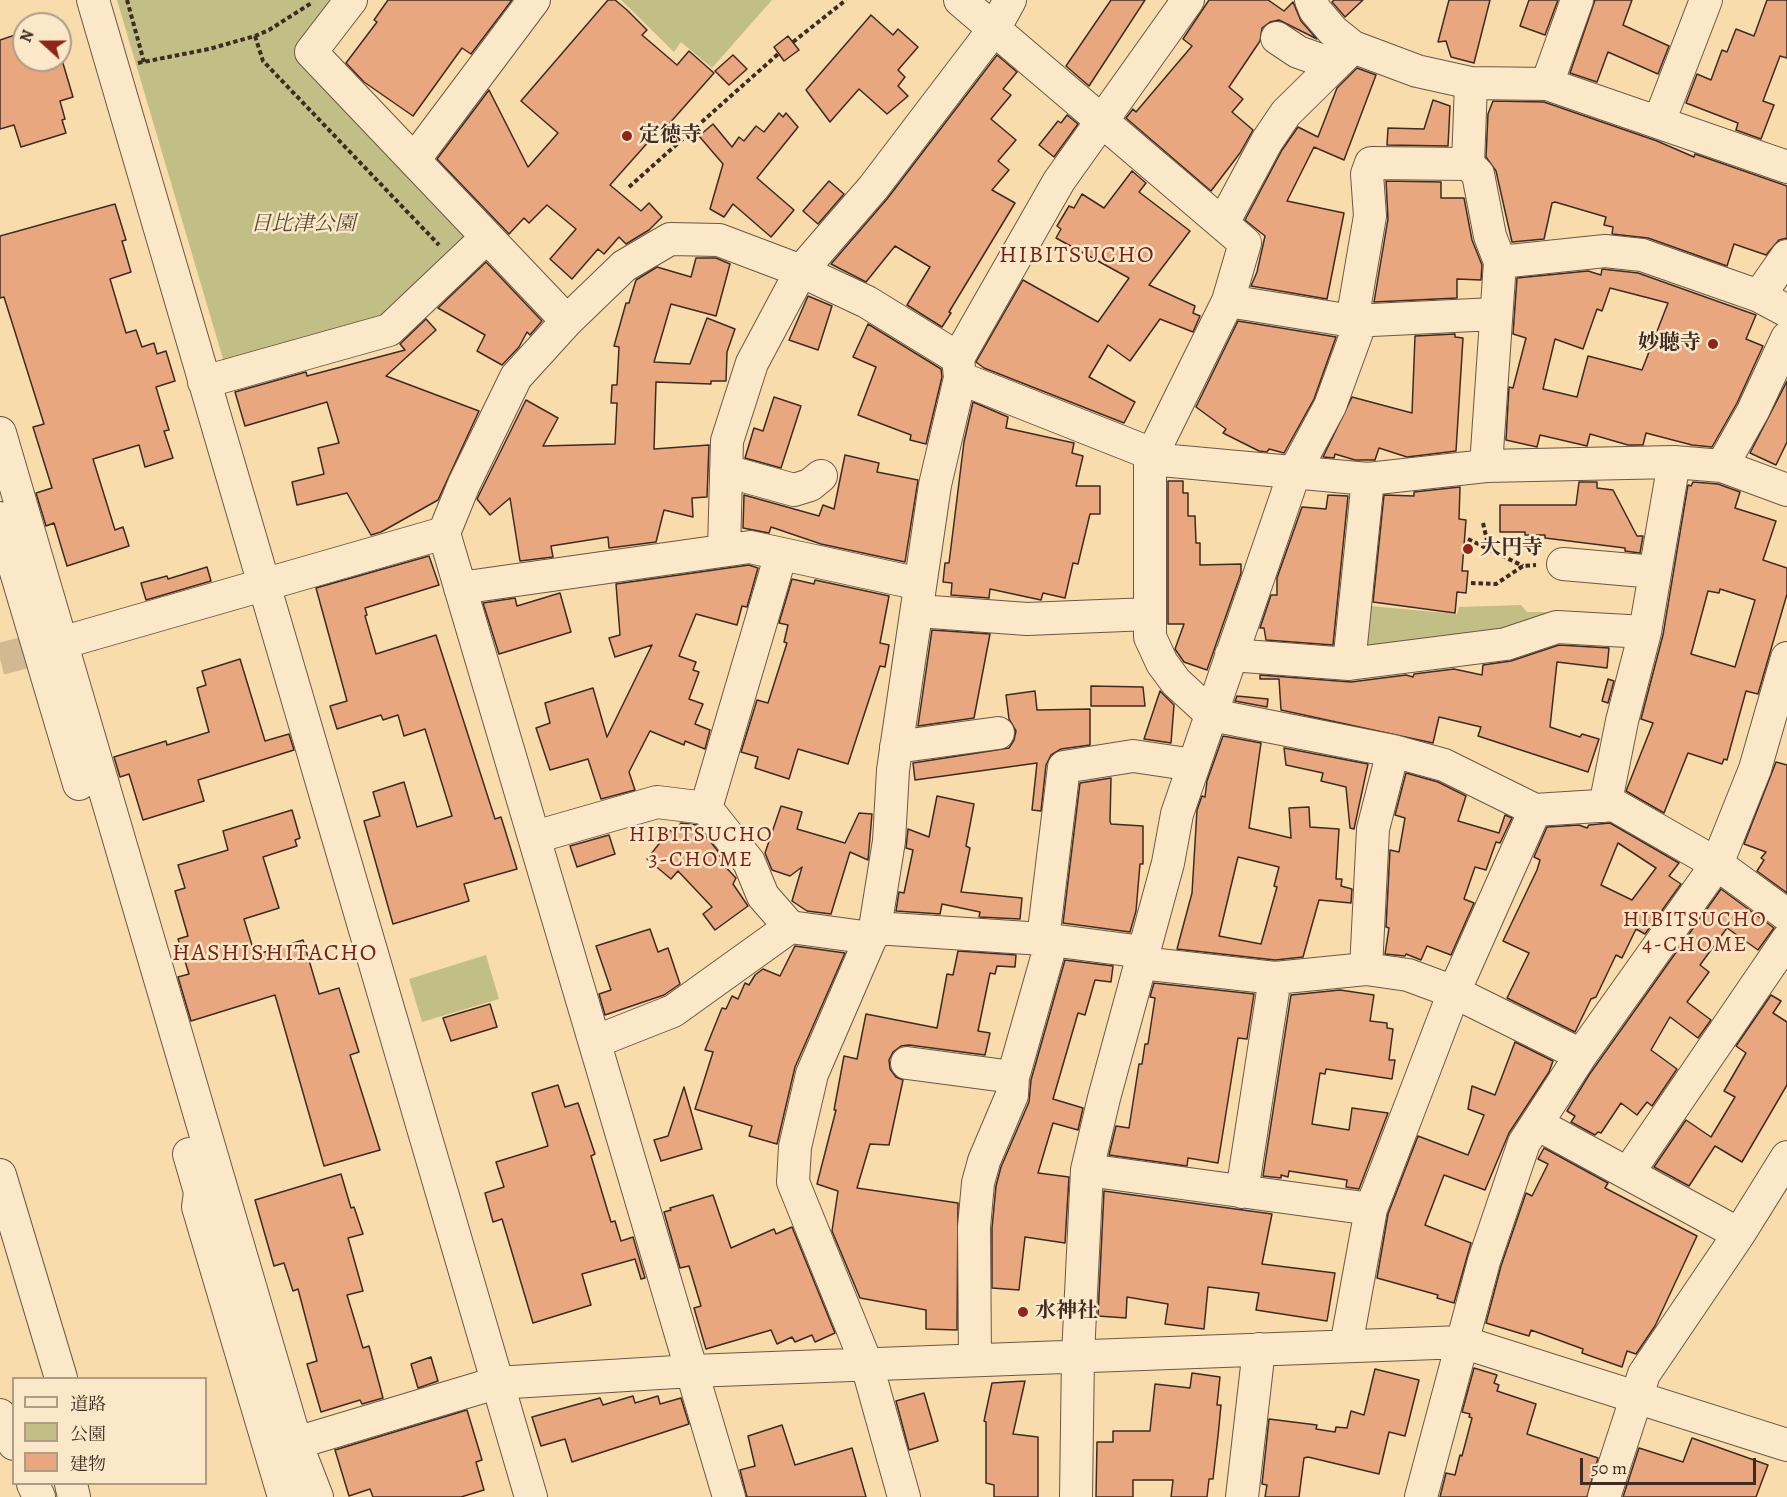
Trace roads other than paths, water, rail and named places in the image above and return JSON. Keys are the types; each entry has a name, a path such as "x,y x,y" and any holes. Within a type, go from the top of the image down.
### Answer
{"street":[{"path":"93,0 531,1497"},
{"path":"351,0 311,52 567,321"},
{"path":"414,160 534,0"},
{"path":"960,0 1102,124 1245,243 1228,301 1151,457 1150,637 1162,663 1191,697 1212,715 1394,751 1444,765 1535,810 1614,805 1717,864 1787,915"},
{"path":"724,549 727,441 752,363 801,271 873,188 994,29 1010,0"},
{"path":"904,1497 867,1365 793,1182 795,1147 812,1074 873,933 889,841 896,747 935,485 959,368 1059,181 1102,124 1188,0"},
{"path":"1311,0 1315,10 1333,31 1344,56"},
{"path":"1547,84 1577,0"},
{"path":"1659,122 1706,0"},
{"path":"1277,38 1298,52 1344,56 1471,83 1547,84 1659,122 1785,159"},
{"path":"1223,223 1267,141 1286,113 1344,56"},
{"path":"1468,164 1471,83"},
{"path":"1076,1497 1078,1356 1088,1170 1104,1098 1168,863 1177,814 1295,471 1330,406 1357,321 1370,216 1367,174 1371,163 1468,164 1478,174 1490,236 1500,262 1494,314 1486,466"},
{"path":"204,382 389,330 487,237"},
{"path":"729,1497 597,1041 444,533 464,484 516,377 567,321 624,266 670,239 719,240 801,271 867,302 959,368 1151,457 1368,479 1486,466 1674,462 1722,466 1787,490"},
{"path":"1500,262 1605,251 1642,255 1759,296 1787,311"},
{"path":"1759,296 1787,256"},
{"path":"1228,301 1357,321 1494,314"},
{"path":"1722,466 1753,411 1787,338"},
{"path":"0,433 55,645 296,1443 317,1497"},
{"path":"1605,806 1622,721 1645,632 1674,462"},
{"path":"726,471 794,490 810,485 821,476"},
{"path":"1349,664 1368,479"},
{"path":"0,518 197,1180 200,1192 198,1207 284,1497"},
{"path":"55,645 263,583 444,533"},
{"path":"460,588 750,547 781,554 919,597 1027,619 1149,614"},
{"path":"706,808 781,554"},
{"path":"1555,565 1655,572"},
{"path":"1231,656 1349,664 1506,644 1557,627 1645,632"},
{"path":"1421,1497 1484,1261 1524,1143 1581,1055 1717,864 1755,769 1787,658"},
{"path":"896,747 998,733"},
{"path":"1366,969 1373,829 1394,751"},
{"path":"975,1360 974,1227 978,1183 984,1161 1012,1095 1013,1077 1047,939 1064,766 1133,756 1194,765"},
{"path":"535,837 657,802 706,808 748,862 763,896 790,927"},
{"path":"1346,1346 1371,1209 1454,992 1535,810"},
{"path":"597,1041 674,1011 790,927 873,933 1047,939 1275,978 1366,969 1408,975 1454,992 1581,1055"},
{"path":"1628,1173 1787,940"},
{"path":"1242,1192 1275,978"},
{"path":"907,1063 1013,1077"},
{"path":"1537,1124 1739,1234"},
{"path":"1604,1497 1644,1374 1739,1234 1787,1157"},
{"path":"1088,1170 1371,1209"},
{"path":"0,1175 61,1377"},
{"path":"296,1443 496,1383 692,1371 1462,1342 1787,1445"},
{"path":"1242,1497 1259,1349"},
{"path":"0,1415 12,1440"}],"tunnel":[{"path":"0,659 47,647"}],"place":[{"name":"定徳寺","path":"627,136"},
{"name":"妙聴寺","path":"1713,344"},
{"name":"大円寺","path":"1468,549"},
{"name":"水神社","path":"1023,1312"}],"district":[{"name":"HIBITSUCHO","path":"1077,256"},
{"name":"HIBITSUCHO 3-CHOME","path":"701,848"},
{"name":"HIBITSUCHO 4-CHOME","path":"1695,934"},
{"name":"HASHISHITACHO","path":"275,954"}],"park label":[{"name":"日比津公園","path":"303,225"}]}
